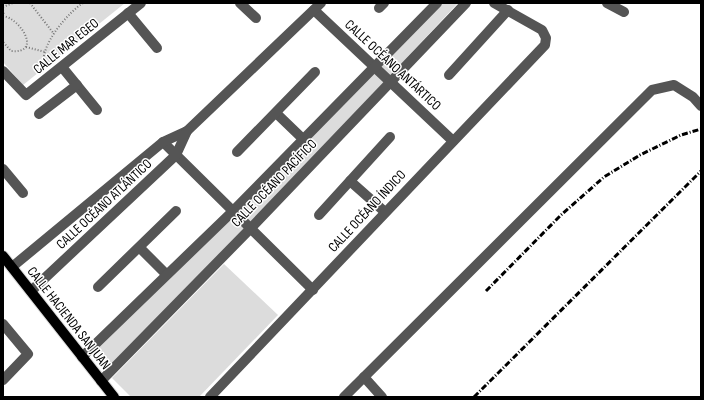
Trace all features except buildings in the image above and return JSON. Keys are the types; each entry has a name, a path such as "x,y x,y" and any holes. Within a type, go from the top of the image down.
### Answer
{"main road":[{"name":"CALLE HACIENDA SAN JUAN","path":"3,256 114,397"}],"street":[{"name":"CALLE MAR EGEO","path":"3,71 26,95 141,3"},
{"path":"240,3 256,18"},
{"name":"CALLE OCÉANO PACÍFICO","path":"82,357 166,274 233,211 437,3"},
{"name":"CALLE OCÉANO PACÍFICO","path":"101,380 250,228 466,3"},
{"path":"449,75 508,10 494,3"},
{"path":"607,3 624,12"},
{"name":"CALLE OCÉANO ANTÁRTICO","path":"317,6 374,68 453,141"},
{"name":"CALLE OCÉANO ATLÁNTICO","path":"12,267 163,142 187,131 317,6"},
{"name":"CALLE OCÉANO ÍNDICO","path":"210,397 545,45 546,38 542,30 508,10"},
{"path":"128,13 157,48"},
{"path":"62,67 97,110"},
{"path":"236,152 315,72"},
{"path":"39,114 77,85"},
{"path":"344,397 652,90 674,85 693,97 701,106"},
{"path":"276,112 303,139"},
{"name":"CALLE OCÉANO ATLÁNTICO","path":"31,291 176,155 187,131"},
{"path":"319,215 390,137"},
{"path":"163,142 313,290"},
{"path":"3,169 23,193"},
{"path":"350,181 385,212"},
{"path":"98,288 176,211"},
{"path":"140,248 166,274"},
{"path":"3,324 28,354 3,380"},
{"path":"364,377 382,397"}],"path":[{"path":"3,42 11,51 18,52 26,47 28,40 27,36 11,18 4,16 3,8 13,3"},
{"path":"30,3 54,34"},
{"path":"42,83 45,52 54,34 72,10 83,3"},
{"path":"26,47 45,52"}],"shaded area":[{"path":"3,3 125,3 23,85 3,62"},
{"path":"442,3 458,3 248,227 109,366 95,350"},
{"path":"224,264 278,315 199,397 131,397 112,378"}],"railway":[{"path":"486,291 561,215 604,177 640,155 681,135 701,129"},
{"path":"474,397 701,171"}]}
